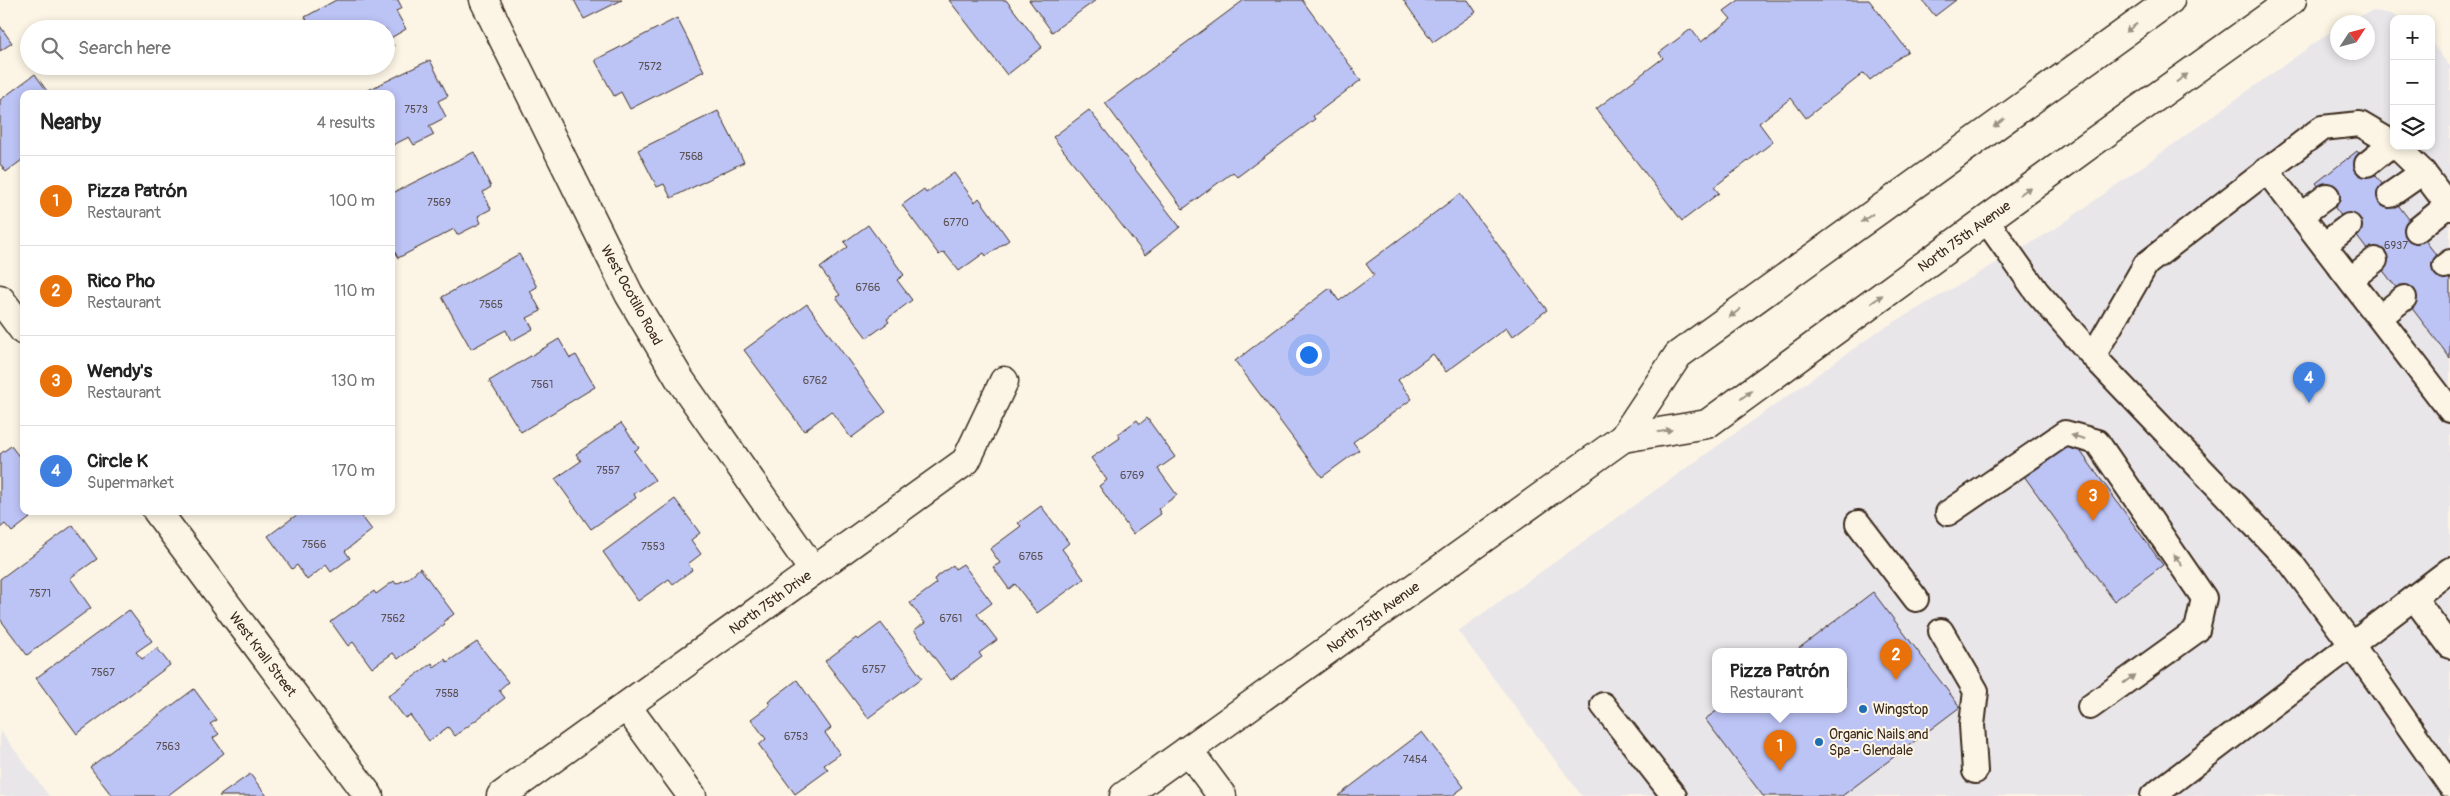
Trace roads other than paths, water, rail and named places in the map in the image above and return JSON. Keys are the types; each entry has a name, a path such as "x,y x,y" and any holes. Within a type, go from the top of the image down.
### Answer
{"main road":[{"name":"West Ocotillo Road","path":"484,0 629,294 679,378 814,570"},
{"name":"North 75th Avenue","path":"1124,796 1623,438 1678,355 2170,0"},
{"name":"North 75th Avenue","path":"1623,438 1707,424 2292,0"},
{"path":"0,299 20,326"},
{"name":"North 75th Drive","path":"502,796 966,461 1004,381"},
{"name":"West Krall Street","path":"160,515 369,796"},
{"path":"627,707 692,796"},
{"path":"1188,750 1222,796"}],"lane":[{"path":"2093,356 2146,264 2322,128 2360,124 2390,142"},
{"path":"2367,164 2390,147"},
{"path":"2400,150 2423,172 2449,207 2417,230"},
{"path":"2266,170 2449,406"},
{"path":"2390,194 2423,172"},
{"path":"2301,215 2327,196"},
{"path":"1986,220 2037,292 2093,356 2291,563 2352,645 2450,784"},
{"path":"2324,245 2349,226"},
{"path":"2351,279 2376,260"},
{"path":"2380,317 2404,298"},
{"path":"1948,513 2065,433 2097,442 2204,598 2197,630 2090,707"},
{"path":"1858,523 1916,599"},
{"path":"2154,796 2450,570"},
{"path":"2414,598 2450,646"},
{"path":"1941,632 1976,691 1972,725 1975,771"},
{"path":"1603,705 1674,796"}],"place":[{"name":"Circle K","path":"2309,403"},
{"name":"Wendy's","path":"2093,521"},
{"name":"Rico Pho","path":"1896,680"},
{"name":"Wingstop","path":"1863,709"},
{"name":"Organic Nails and Spa - Glendale","path":"1819,742"},
{"name":"Pizza Patrón","path":"1780,771"}]}
